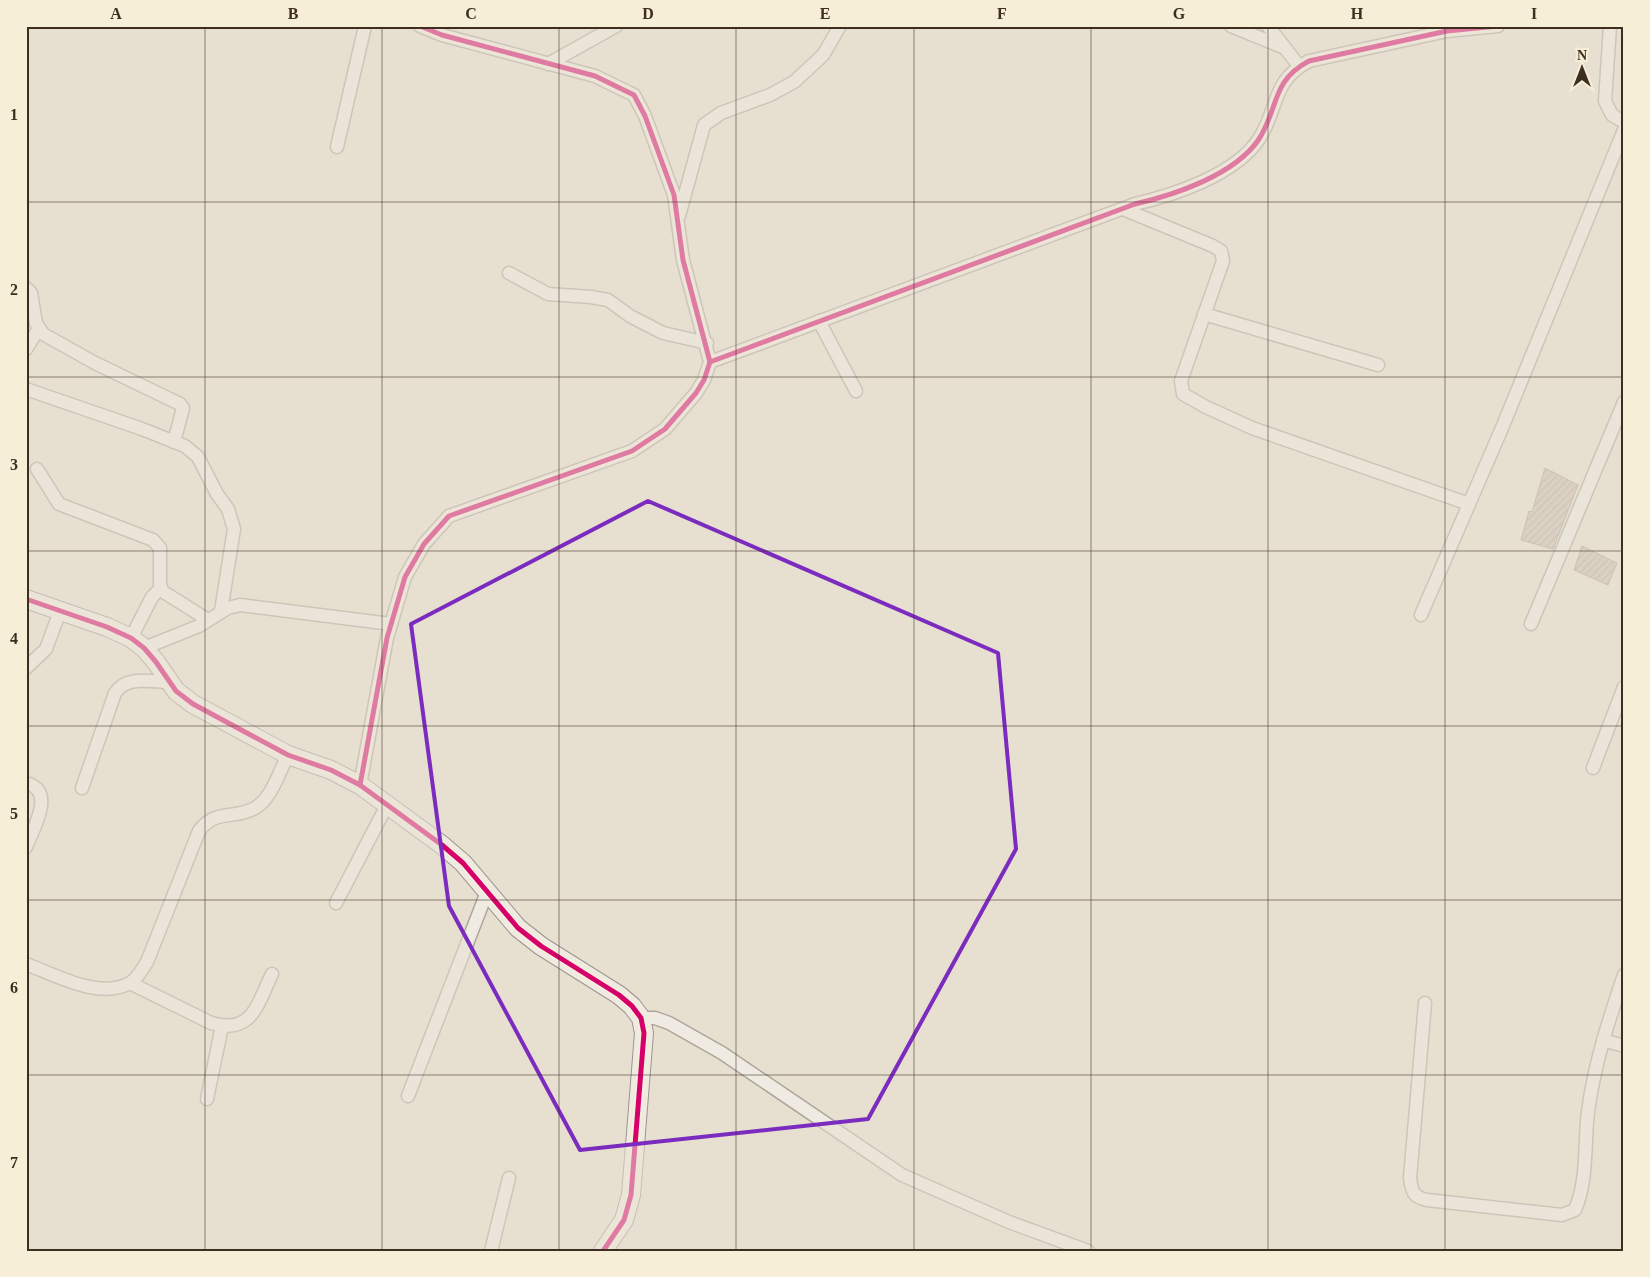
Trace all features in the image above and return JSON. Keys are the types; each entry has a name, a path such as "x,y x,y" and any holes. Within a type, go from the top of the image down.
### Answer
{"street":[{"path":"337,147 365,26"},
{"path":"360,785 391,624 405,577 424,544 449,516 632,451 666,429 696,393 704,380 710,362 707,343 683,260 674,196 645,116 634,95 595,76 442,35 420,26"},
{"path":"548,64 616,26"},
{"path":"678,220 704,125 721,113 770,95 794,82 822,55 840,26"},
{"path":"1231,26 1284,48"},
{"path":"1268,26 1299,66"},
{"path":"710,362 1123,209 1189,188 1225,170 1258,140 1282,83 1294,69 1309,61 1447,31 1498,26"},
{"path":"1610,26 1605,101 1612,115 1624,122"},
{"path":"1421,615 1624,130"},
{"path":"1123,209 1221,251 1223,261 1181,382 1183,394 1252,428 1469,504"},
{"path":"509,273 548,294 608,300 630,316 663,333 682,339 707,343"},
{"path":"26,288 30,293 38,330 43,334 95,363 180,404 183,408 182,417 174,442"},
{"path":"1204,314 1378,365"},
{"path":"819,322 856,391"},
{"path":"26,349 38,330"},
{"path":"26,389 185,446 198,457 232,518 234,529 221,611"},
{"path":"1531,624 1624,402"},
{"path":"38,469 60,504 153,540 160,548 161,588 152,597 137,643"},
{"path":"161,588 208,620"},
{"path":"26,599 137,643 156,662 169,682 193,704 288,755 331,770 360,785 456,857 518,928 541,946 618,995 641,1018 644,1034 644,1059 630,1196 624,1220 603,1251"},
{"path":"137,643 181,634 221,611 240,605 391,624"},
{"path":"26,668 46,650 60,611"},
{"path":"82,788 115,693 121,685 130,681 169,682"},
{"path":"1593,768 1624,687"},
{"path":"26,964 87,986 108,989 130,983 147,962 199,832 206,822 215,817 241,813 255,808 267,798 288,755"},
{"path":"26,782 36,785 41,791 42,800 26,846"},
{"path":"336,903 387,805"},
{"path":"408,1096 487,892"},
{"path":"130,983 222,1026 243,1024 250,1017 272,974"},
{"path":"1425,1003 1410,1178 1412,1192 1417,1198 1562,1215 1575,1210 1581,1196 1588,1111 1603,1040 1624,974"},
{"path":"641,1018 655,1018 669,1023 722,1053 902,1176 1009,1222 1088,1251"},
{"path":"207,1100 222,1026"},
{"path":"1603,1040 1624,1046"},
{"path":"491,1251 509,1178"}],"highlighted area":[{"path":"648,501 998,653 1016,849 868,1119 580,1150 449,906 411,624"}],"building":[{"path":"1545,468 1578,485 1553,549 1521,540 1529,511 1532,512"},
{"path":"1582,546 1617,563 1608,585 1574,570"}],"cycle path":[{"path":"360,785 387,638 405,577 424,544 449,516 632,451 665,429 696,393 704,380 710,362 683,260 674,195 645,116 634,95 595,76 442,35 420,26"},
{"path":"710,362 1135,204 1203,182 1220,173 1248,152 1265,128 1277,96 1288,77 1309,61 1447,31 1498,26"},
{"path":"26,599 107,627 131,638 144,648 156,662 176,691 193,704 288,755 331,770 360,785 442,845 463,863 518,928 541,946 619,995 632,1006 641,1018 644,1033 631,1195 624,1220 603,1251"}]}
